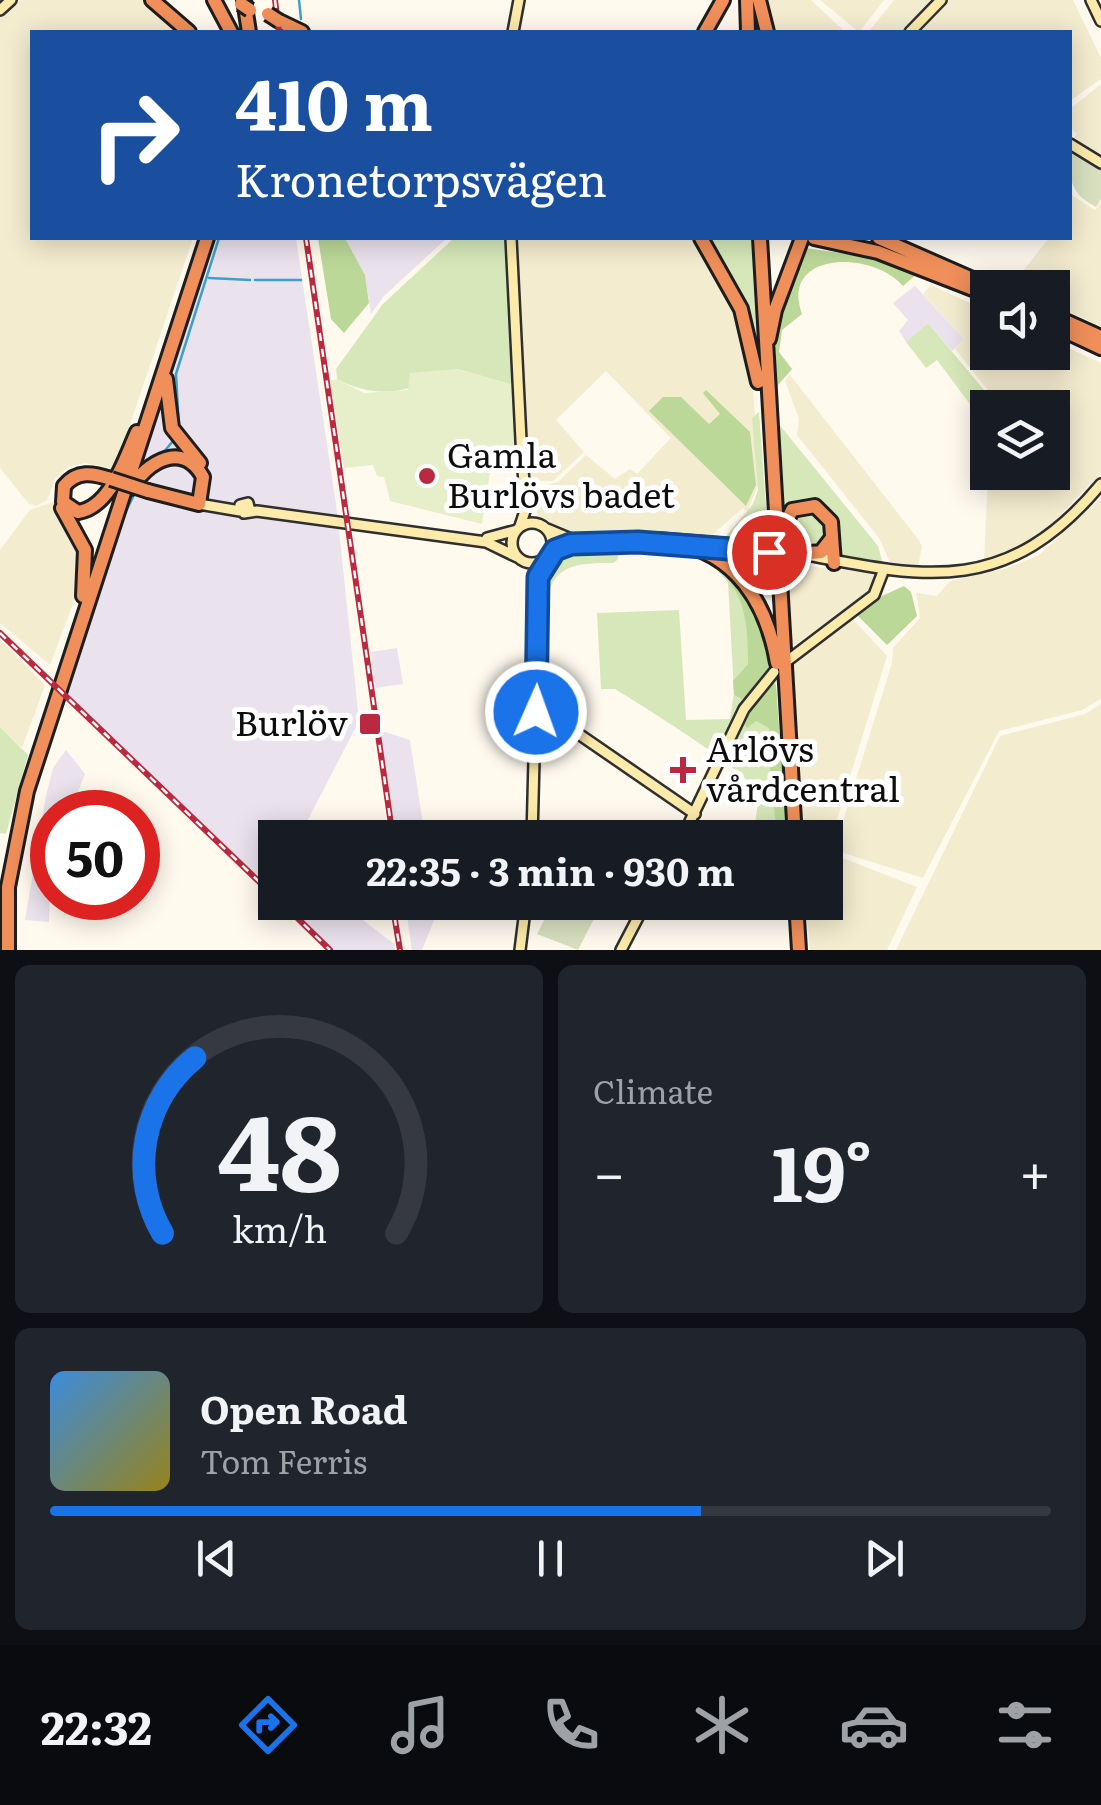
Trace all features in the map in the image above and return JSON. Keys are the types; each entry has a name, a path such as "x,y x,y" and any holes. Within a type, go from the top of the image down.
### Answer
{"highway":[{"path":"152,0 187,30"},
{"path":"214,0 231,30"},
{"path":"749,0 760,30"},
{"path":"760,0 760,30"},
{"path":"244,3 285,26"},
{"path":"244,3 249,30"},
{"path":"709,30 720,5"},
{"path":"202,502 205,471 176,436 166,412 168,370 203,240"},
{"path":"0,916 13,822 203,240"},
{"path":"703,240 740,309 766,413"},
{"path":"792,820 766,413 771,327 801,240"},
{"path":"825,240 862,247 970,285"},
{"path":"862,240 970,284"},
{"path":"884,240 948,267"},
{"path":"899,240 970,281"},
{"path":"758,242 781,693 792,820"},
{"path":"4,950 8,887 26,791 184,309"},
{"path":"1070,323 1101,337"},
{"path":"1070,333 1101,348"},
{"path":"142,420 117,474 98,503 78,512 63,502 64,486 75,476 93,474 112,478 148,490 202,502"},
{"path":"111,531 130,490 155,461 174,457 196,466 204,482 202,502"},
{"path":"82,604 85,550 60,503 58,491 65,478 78,472 112,478"},
{"path":"778,580 781,528 792,510 810,505 825,512 833,526 833,562"},
{"path":"800,554 820,552 832,537"},
{"path":"673,542 701,548 728,564 766,621"},
{"path":"768,549 745,548 743,561 766,621 781,693"},
{"path":"799,920 801,950"},
{"path":"0,926 4,950"}],"main road":[{"path":"0,10 11,0"},
{"path":"513,30 519,0"},
{"path":"912,30 941,0"},
{"path":"1091,0 1101,21"},
{"path":"1072,145 1101,163"},
{"path":"512,240 526,511 512,542 533,579 537,597"},
{"path":"833,562 800,554 781,552 833,562 926,577 1008,560 1043,542 1101,484"},
{"path":"524,485 530,511 553,540 538,574 533,820"},
{"path":"202,502 478,537 497,538 532,523 571,539 674,539 768,549"},
{"path":"245,507 482,541 532,564 571,544 673,542 745,548"},
{"path":"786,660 874,596 883,570"},
{"path":"692,820 744,709 774,672"},
{"path":"536,716 554,717 695,814"},
{"path":"520,950 524,920"},
{"path":"621,950 637,920"}],"shaded area":[{"path":"18,0 142,0 181,30 30,30 30,240 192,240 115,469 85,463 68,467 55,479 47,500 37,506 29,504 0,468 0,16"},
{"path":"768,0 811,0 843,30 774,30"},
{"path":"820,0 884,0 857,30"},
{"path":"894,0 935,0 905,30 870,30"},
{"path":"947,0 1073,0 1101,58 1101,79 1072,100 1072,30 917,30"},
{"path":"1101,84 1101,161 1072,144 1077,134 1072,130 1072,107"},
{"path":"1072,195 1095,210 1101,201 1101,326 1070,312 1070,270 1024,270 1047,240 1072,240"},
{"path":"213,240 296,240 337,511 359,721 308,820 258,820 258,877 66,693 143,444 170,383"},
{"path":"346,240 445,240 384,296 371,314 365,275"},
{"path":"517,240 695,240 736,313 752,371 759,483 747,512 743,508 712,535 568,537 539,518 529,490 558,482 586,455 615,479 630,469 637,474 671,438 606,371 556,420 584,452 553,481 530,481"},
{"path":"931,285 970,303 970,368 955,349 964,339 923,294"},
{"path":"915,286 964,339 952,351 928,323 906,342 899,331 908,320 893,303"},
{"path":"1070,349 1101,363 1101,473 1039,537 1010,554 984,561 987,490 1070,490 1070,390 988,390 972,370 1070,370"},
{"path":"790,375 918,539 922,546 918,566 890,562 879,538 797,435 799,419 785,381"},
{"path":"1101,498 1101,699 1082,710 999,731 923,878 843,853 843,821 892,663 893,648 920,618 916,593 937,596 950,581 1008,568 1039,555"},
{"path":"53,502 81,552 74,601 50,665 0,623 0,550 30,510"},
{"path":"789,564 872,573 877,580 873,590 790,648 785,567"},
{"path":"850,616 887,656 837,820 801,820 789,664"},
{"path":"0,639 45,685 22,748 0,727"},
{"path":"397,648 403,684 375,688 371,652"},
{"path":"1101,704 1101,950 896,950 1000,736 1085,714"},
{"path":"379,730 410,740 422,820 392,820"},
{"path":"66,750 85,774 79,790 48,790 53,768"},
{"path":"843,858 917,887 887,950 810,950 807,920 843,920"},
{"path":"30,890 30,920 49,922 25,920"},
{"path":"302,920 363,920 394,944 395,950 333,950"},
{"path":"408,920 434,920 422,950 412,950"}],"green space":[{"path":"1072,147 1101,165 1101,199 1096,207 1075,189"},
{"path":"318,240 346,240 365,275 369,303 344,333 331,319"},
{"path":"452,240 505,240 513,385 458,369 412,387 384,392 337,379 336,369 383,304"},
{"path":"706,240 753,240 759,372 747,319"},
{"path":"805,248 876,258 918,273 903,286 889,274 851,262 815,268 804,278 798,293 802,314 782,330 779,352 792,369 778,385 779,416 775,415 774,393 776,329 786,288"},
{"path":"928,323 984,390 970,390 970,404 937,360 926,368 906,342"},
{"path":"458,369 513,385 515,449 491,466 482,524 390,501 384,477 377,476 373,465 344,468 330,381 337,379 364,393 408,390 410,373"},
{"path":"706,390 750,432 756,485 746,506 649,411 663,397 681,397 709,424 720,414 703,393"},
{"path":"759,412 769,545 723,540 753,504 758,490 752,418"},
{"path":"774,418 878,546 883,564 833,559 834,533 818,505 781,522"},
{"path":"808,506 832,532 817,551 781,548 783,525"},
{"path":"613,543 619,548 618,559 614,563 585,564 563,571 550,588 547,618 539,618 541,584 547,565 573,545"},
{"path":"716,558 757,606 775,668 742,699 734,695 733,681 748,664 746,622 732,585 712,565"},
{"path":"714,559 745,591 775,676 786,820 755,820 759,796 737,771 615,689 601,689 597,613 679,610 686,720 730,719 734,692 728,582 711,564"},
{"path":"904,586 911,592 917,616 887,645 856,614 871,601"},
{"path":"770,682 776,685 786,820 775,820 770,768 774,748 769,728 756,721 747,728 741,720"},
{"path":"0,727 28,755 6,834 0,833"},
{"path":"544,920 593,920 578,950 537,934"}],"waterway":[{"path":"299,0 301,19"},
{"path":"179,429 176,374 218,240"},
{"path":"209,278 250,280"},
{"path":"255,280 301,280"},
{"path":"162,454 173,441"},
{"path":"124,515 136,491"},
{"path":"35,790 41,769"}],"railway":[{"path":"275,0 279,30"},
{"path":"306,240 390,820"},
{"path":"0,633 258,881"},
{"path":"299,920 330,950"},
{"path":"395,920 400,950"}],"place":[{"name":"Gamla Burlövs badet","path":"427,476"},
{"name":"Burlöv","path":"370,724"},
{"name":"Arlövs vårdcentral","path":"683,770"}],"route":[{"path":"536,712 538,577 555,550 571,544 638,542 769,552"}]}
